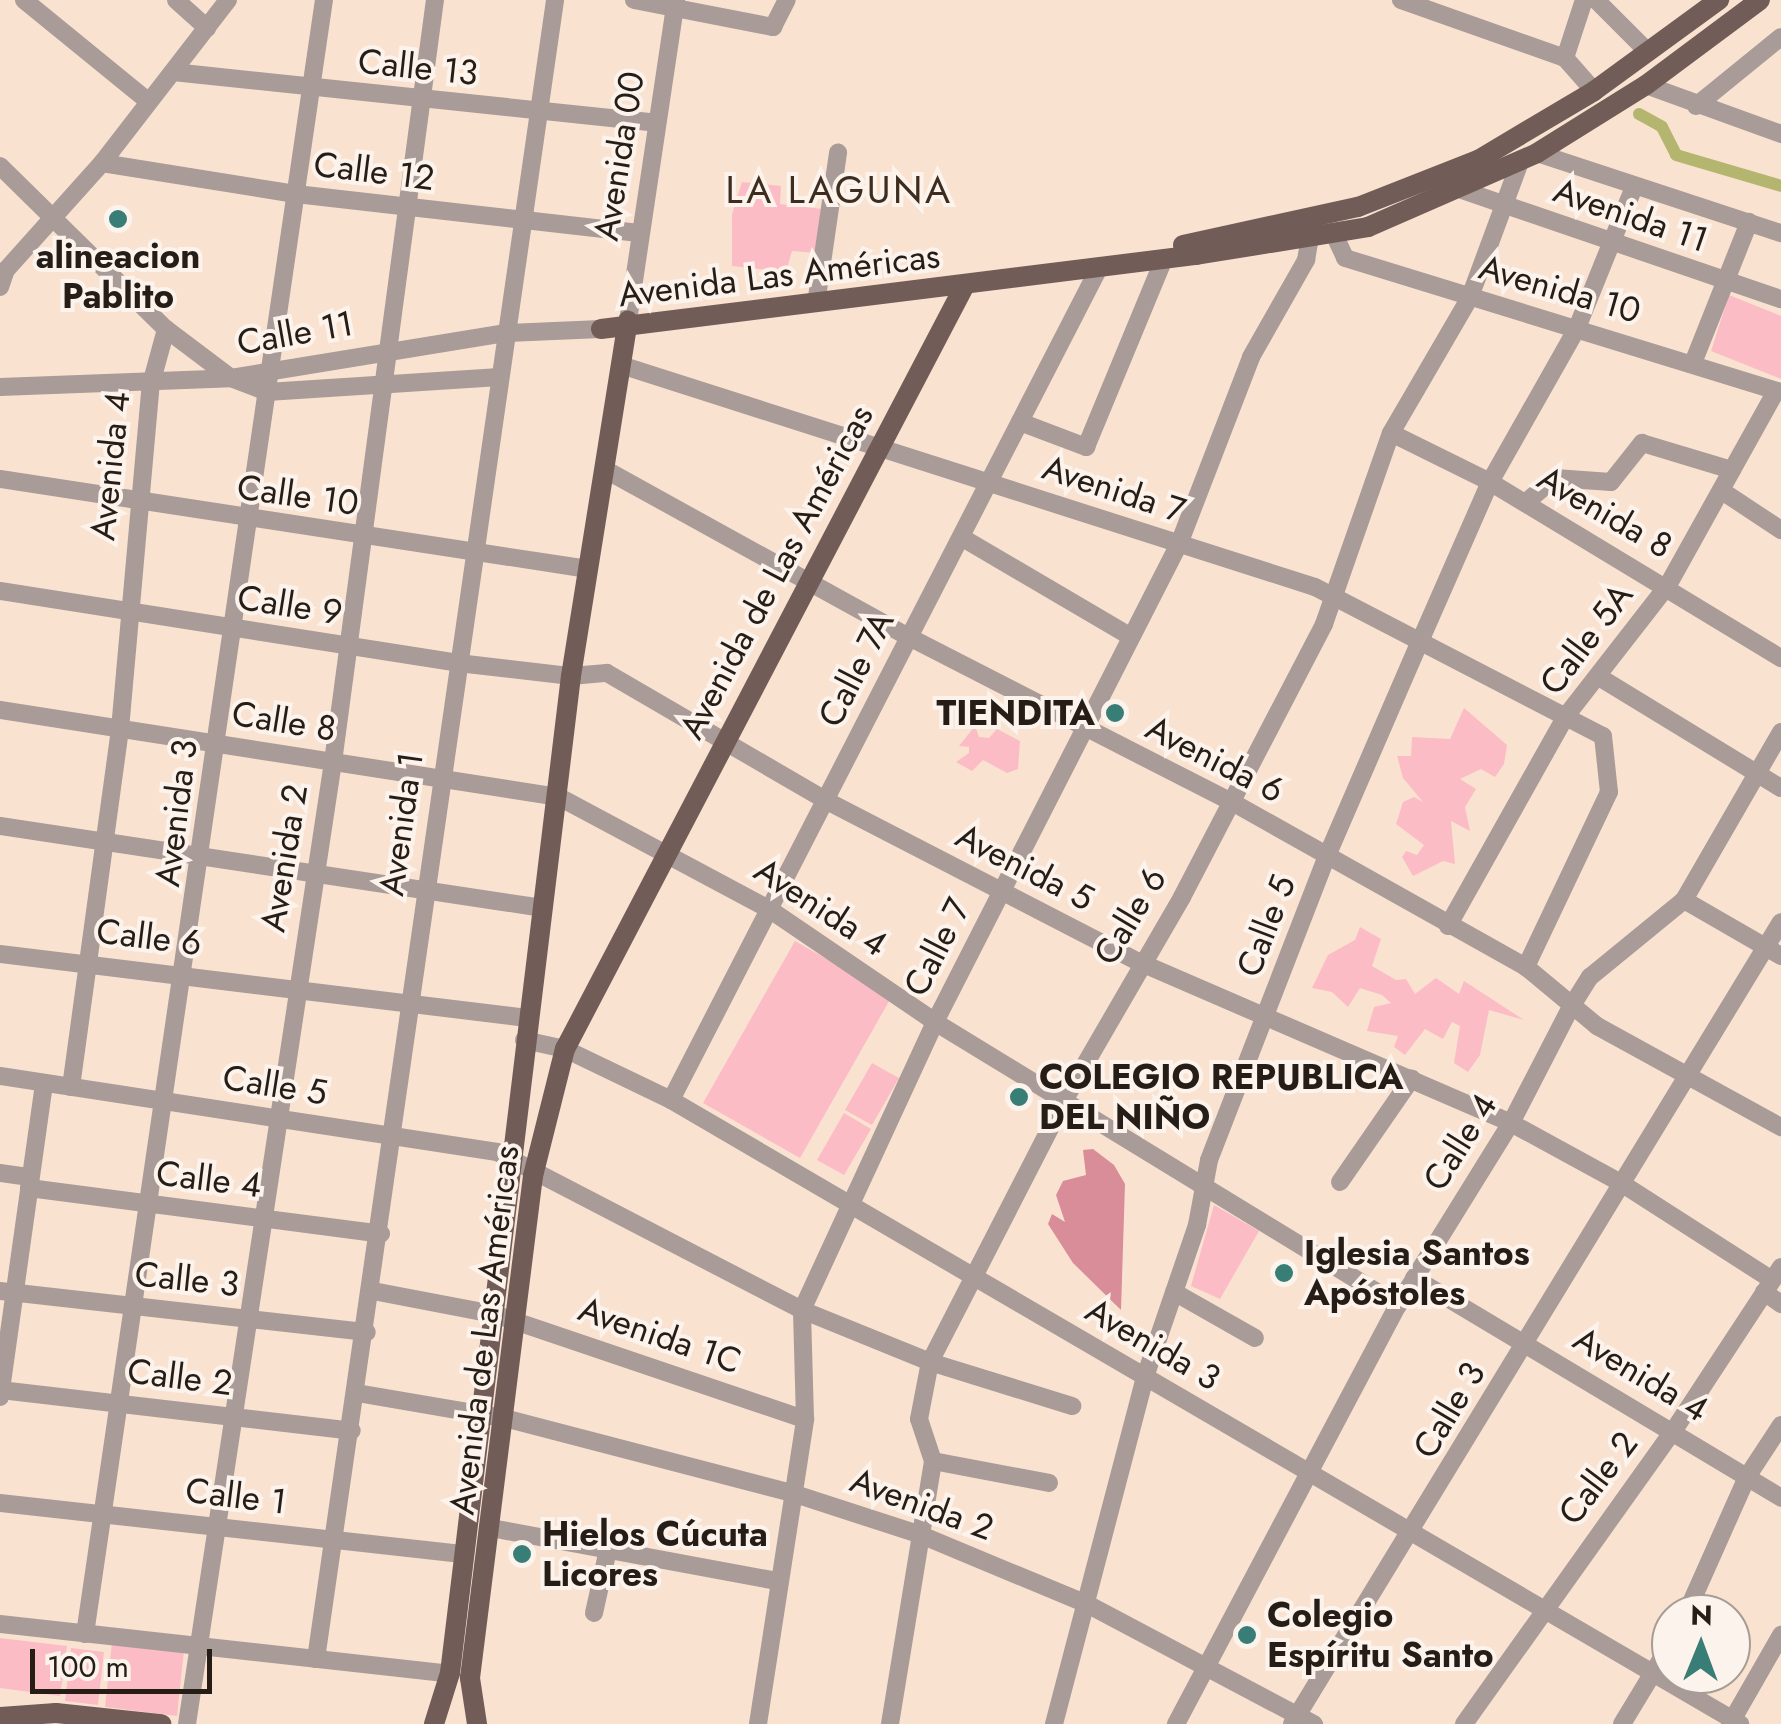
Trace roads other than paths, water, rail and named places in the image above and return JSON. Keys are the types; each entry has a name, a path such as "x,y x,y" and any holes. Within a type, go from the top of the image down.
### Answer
{"main road":[{"path":"965,286 1334,234 1462,190 1528,158 1621,102 1760,0"},
{"path":"600,329 1164,249 1358,207 1478,160 1599,88 1715,1"},
{"path":"1630,64 1634,78 1646,85"},
{"path":"1599,88 1618,88 1621,102"},
{"name":"Avenida Las Américas","path":"628,326 965,286"},
{"name":"Avenida de Las Américas","path":"476,1724 470,1678 532,1176 565,1050 724,738 965,286"},
{"name":"Avenida de Las Américas","path":"434,1724 450,1673 524,1040 572,676 628,326"},
{"path":"0,1717 56,1713 161,1724"},
{"path":"0,1717 50,1724"}],"street":[{"path":"24,0 148,101"},
{"path":"176,0 207,28"},
{"path":"0,287 52,213 102,163 228,0"},
{"name":"Avenida 3","path":"85,1634 153,1206 324,0"},
{"name":"Avenida 2","path":"187,1724 279,1119 312,872 332,762 435,0"},
{"name":"Avenida 1","path":"316,1659 382,1234 407,1001 556,0"},
{"path":"634,0 675,4 779,25 787,0"},
{"path":"1401,0 1565,58 1599,88"},
{"path":"1565,58 1584,0"},
{"path":"1596,0 1648,50"},
{"name":"Avenida 00","path":"628,326 675,4"},
{"path":"1696,106 1781,37"},
{"path":"1760,52 1781,60"},
{"name":"Calle 13","path":"174,72 656,124"},
{"path":"1646,85 1781,134"},
{"path":"817,297 838,153"},
{"path":"1528,158 1781,232"},
{"name":"Calle 6","path":"890,1724 933,1460 919,1419 930,1362 1065,1098 1232,802 1334,597 1391,433 1470,297 1528,158"},
{"name":"Calle 12","path":"102,163 296,194 639,233"},
{"path":"0,166 166,329 231,378 267,392 500,377"},
{"name":"Calle 5","path":"1054,1724 1146,1377 1206,1182 1267,1014 1328,856 1490,482 1577,328 1634,186"},
{"name":"Avenida 11","path":"1462,190 1781,300"},
{"path":"1694,363 1749,222"},
{"name":"Avenida 10","path":"1334,234 1346,258 1778,391"},
{"name":"Calle 7","path":"758,1724 805,1418 802,1310 848,1203 935,1022 1128,634 1179,544 1252,356 1306,260 1310,238"},
{"path":"1020,422 1086,447 1164,259"},
{"name":"Calle 7A","path":"671,1100 1100,268"},
{"name":"Avenida 4","path":"71,1087 120,729 151,384 166,329"},
{"name":"Calle 11","path":"0,387 231,378 270,368 506,333 600,329"},
{"name":"Avenida 7","path":"624,366 880,446 1334,597 1418,646 1603,736 1609,792 1526,967"},
{"name":"Calle 5A","path":"1448,926 1566,716 1668,586 1778,391"},
{"name":"Avenida 8","path":"1391,433 1490,482 1668,586 1781,658"},
{"path":"1526,503 1555,478 1611,482 1642,443 1732,470"},
{"name":"Avenida 6","path":"606,470 909,638 1232,802 1526,967 1571,1007 1684,1078 1781,1127"},
{"name":"Calle 10","path":"0,479 248,521 588,569"},
{"path":"1722,491 1781,530"},
{"path":"961,537 1128,634"},
{"name":"Calle 9","path":"0,591 347,647 572,676"},
{"name":"Avenida 5","path":"572,676 620,678 825,800 1139,962 1253,1016 1267,1014 1510,1123 1622,1182 1773,1280 1781,1304"},
{"path":"1599,677 1781,788"},
{"name":"Calle 8","path":"0,710 559,797"},
{"name":"Calle 4","path":"1176,1724 1204,1662 1398,1305 1510,1123 1571,1007 1603,965 1684,900 1781,732"},
{"name":"Avenida 4","path":"559,797 667,850 769,909 935,1022 1206,1182 1398,1305"},
{"path":"0,826 543,908"},
{"path":"1684,900 1773,952"},
{"name":"Calle 3","path":"1295,1719 1414,1531 1684,1078 1773,952 1781,922"},
{"name":"Calle 6","path":"0,954 527,1018"},
{"name":"Avenida 3","path":"524,1040 565,1050 671,1100 1309,1474 1414,1531 1651,1674"},
{"name":"Calle 5","path":"0,1076 390,1136 512,1159 532,1176 802,1310 930,1362 1072,1406"},
{"path":"1340,1182 1412,1078"},
{"path":"0,1392 7,1291 30,1183 44,1082"},
{"name":"Calle 4","path":"0,1174 153,1206 382,1234"},
{"name":"Avenida 4","path":"1414,1278 1674,1430 1781,1498"},
{"name":"Calle 2","path":"1464,1724 1541,1610 1674,1430 1773,1280"},
{"name":"Avenida 1C","path":"373,1290 494,1314 805,1418"},
{"name":"Calle 3","path":"7,1291 366,1332"},
{"path":"1174,1292 1255,1338"},
{"name":"Calle 2","path":"0,1392 352,1431"},
{"name":"Avenida 2","path":"358,1393 482,1412 792,1493 921,1534 1087,1604 1204,1662 1295,1719 1314,1724"},
{"path":"1695,1594 1747,1476 1781,1425"},
{"path":"933,1460 1049,1483"},
{"name":"Calle 1","path":"0,1503 464,1554"},
{"path":"491,1528 778,1581"},
{"path":"594,1613 608,1550"},
{"path":"0,1624 442,1672"},
{"path":"1734,1722 1781,1635"},
{"path":"1622,1724 1651,1680"},
{"name":"Avenida 3","path":"1685,1694 1734,1722"}],"waterway":[{"path":"1639,114 1662,127 1676,155 1781,186"}],"place":[{"name":"alineacion Pablito","path":"118,219"},
{"name":"TIENDITA","path":"1115,713"},
{"name":"COLEGIO REPUBLICA DEL NIÑO","path":"1019,1097"},
{"name":"Iglesia Santos Apóstoles","path":"1284,1273"},
{"name":"Hielos Cúcuta Licores","path":"522,1554"},
{"name":"Colegio Espíritu Santo","path":"1247,1635"}],"district":[{"name":"LA LAGUNA","path":"839,190"}]}
